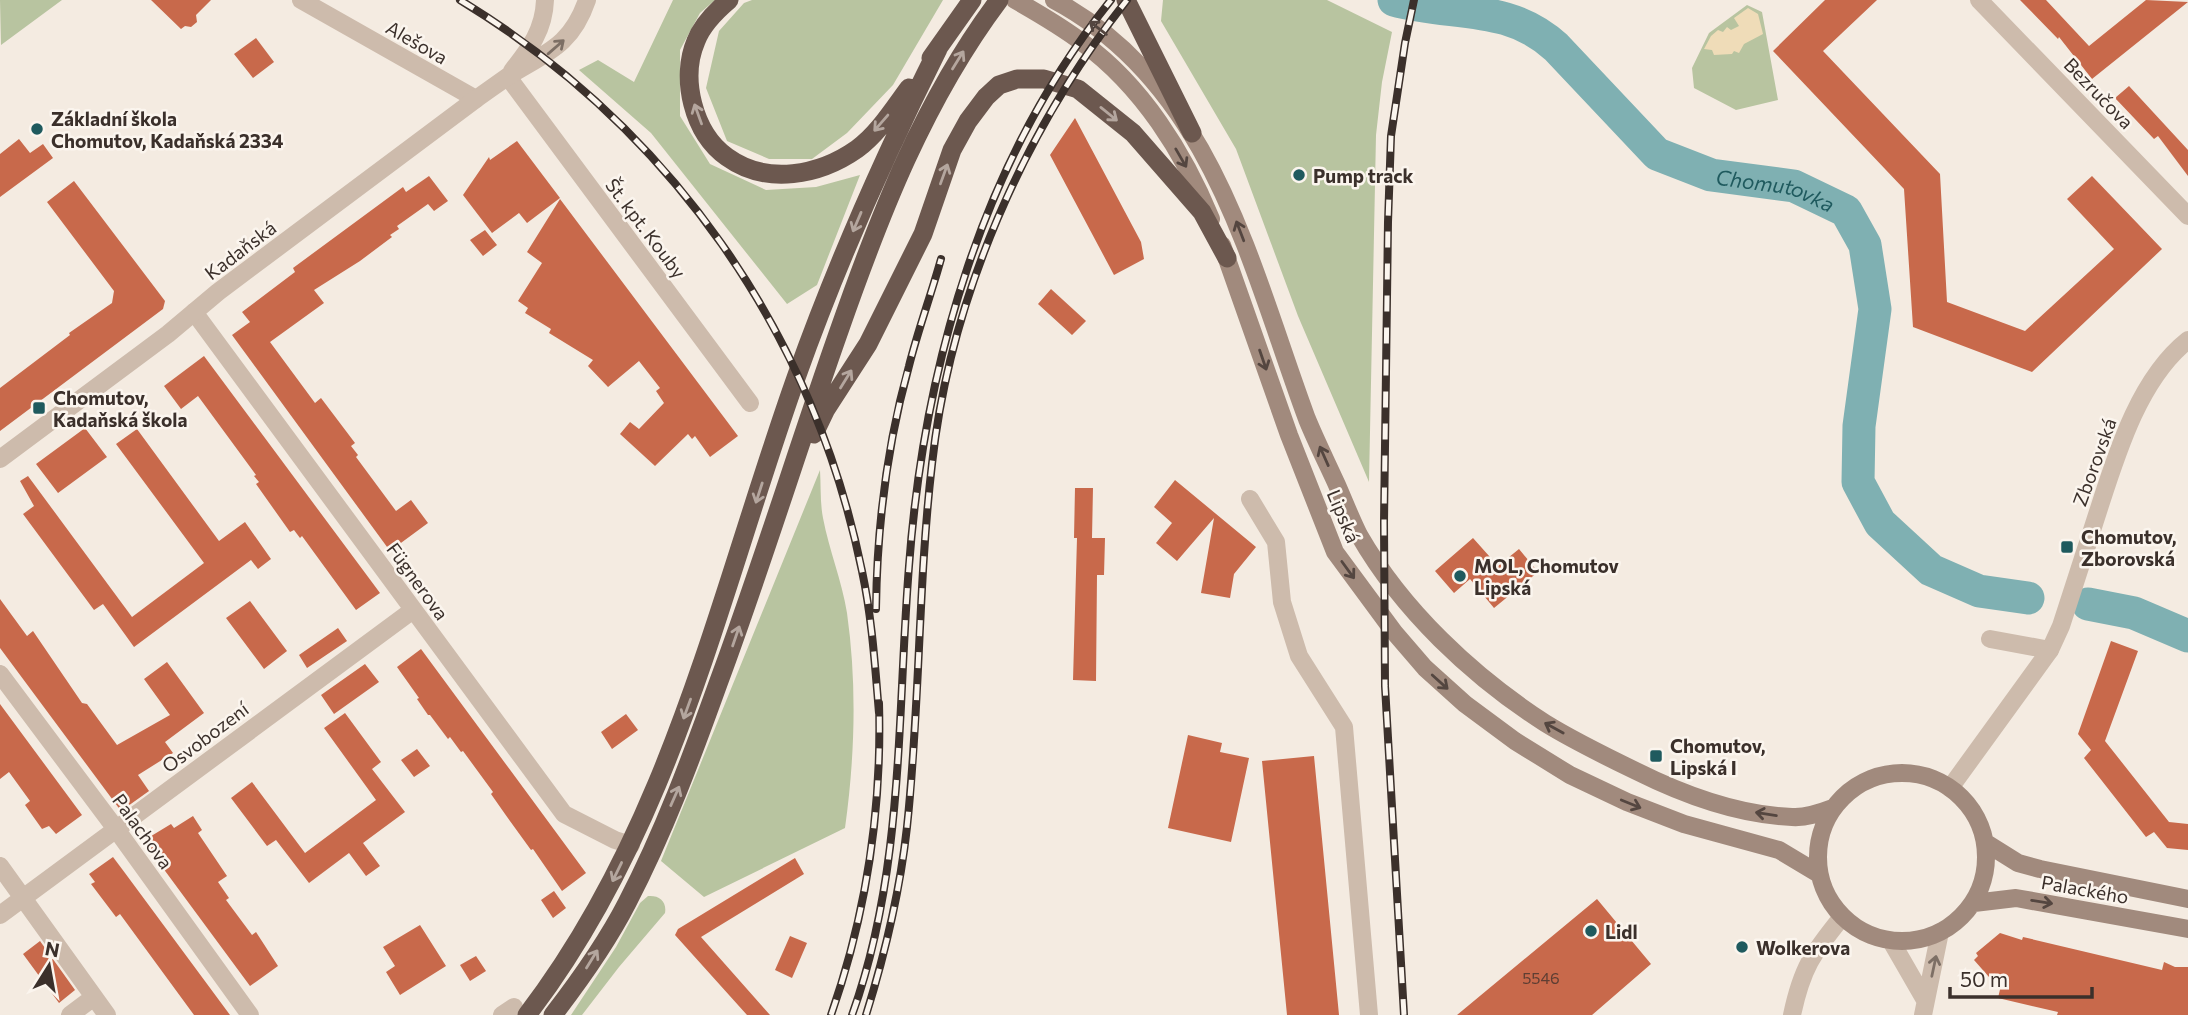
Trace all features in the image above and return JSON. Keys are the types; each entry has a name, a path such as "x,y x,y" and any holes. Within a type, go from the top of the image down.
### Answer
{"highway":[{"path":"729,0 715,13 696,40 688,69 697,119 726,157 750,168 773,174 805,173 829,165 859,147 886,118 972,0"},
{"path":"553,1015 627,904 676,794 732,645 867,251 892,186 955,65 999,0"},
{"path":"1126,0 1192,133"},
{"path":"514,1012 560,970 610,887 666,766 719,620 797,375 888,149 937,49"},
{"path":"780,504 826,409 868,344 923,234 952,150 968,121 999,85 1017,79 1044,79 1078,89 1133,133 1202,212 1227,258"}],"main road":[{"name":"Lipská","path":"1015,0 1085,44 1115,70 1145,104 1178,152 1200,192 1227,258 1289,435 1335,552 1394,632 1425,668 1465,704 1515,741 1570,775 1627,803 1684,824 1779,850 1819,874"},
{"name":"Lipská","path":"1054,0 1097,27 1128,52 1159,87 1192,133 1234,214 1308,421 1359,534 1390,580 1437,635 1485,679 1547,724 1653,779 1699,796 1756,812 1794,818 1814,816 1833,808"},
{"path":"1900,773 1926,776 1950,788 1967,803 1979,822 1986,843 1987,863 1983,884 1974,902 1941,932 1912,941 1891,941 1863,932 1842,917 1827,897 1819,874 1817,851 1822,829 1833,808 1851,790 1887,775 1900,773"},
{"name":"Palackého","path":"1986,843 2018,863 2039,869 2188,899"},
{"name":"Palackého","path":"1974,902 2016,898 2188,929"}],"street":[{"name":"Alešova","path":"301,0 476,99"},
{"name":"Kadaňská","path":"508,77 537,38 542,25 545,0"},
{"name":"Kadaňská","path":"0,459 476,99 550,53 562,43 576,24 587,0"},
{"name":"Bezručova","path":"1979,0 2188,216"},
{"name":"Št. kpt. Kouby","path":"508,77 750,403"},
{"name":"Fügnerova","path":"194,312 564,814 615,840 631,845"},
{"name":"Zborovská","path":"1950,788 2050,650 2077,579 2115,457 2152,382 2179,346 2188,340"},
{"path":"1250,499 1276,542 1282,602 1299,656 1344,727 1368,1015"},
{"name":"Osvobození","path":"0,915 413,610"},
{"path":"1990,639 2050,650"},
{"name":"Palachova","path":"0,674 250,1015"},
{"path":"0,866 107,1015"},
{"path":"1792,1015 1801,977 1809,960 1842,917"},
{"path":"1924,1007 1941,932"},
{"path":"1891,941 1924,1007"},
{"path":"70,1015 94,997"}],"green space":[{"path":"0,0 62,0 1,45"},
{"path":"673,0 715,0 700,13 680,50 680,116 710,164 766,190 816,187 860,175 817,285 787,304 651,133 579,70 598,60 634,82"},
{"path":"752,0 943,0 893,85 847,133 812,159 769,159 727,141 706,88 719,31 744,3"},
{"path":"1163,0 1327,0 1392,32 1382,82 1376,135 1369,482 1298,316 1236,149 1161,21"},
{"path":"1747,5 1762,12 1778,100 1736,110 1694,88 1692,68 1709,33"},
{"path":"820,470 822,512 845,601 852,666 853,747 845,828 704,897 661,861"},
{"path":"648,896 661,900 665,905 665,913 582,1015 571,1015 616,947 640,903"}],"sand":[{"path":"1748,8 1758,14 1763,34 1744,44 1739,53 1734,51 1732,54 1714,55 1712,50 1704,49 1718,30 1723,32 1727,27 1731,30 1739,26 1734,18"}],"building":[{"path":"151,0 211,0 196,15 197,22 191,27 185,26 181,29"},
{"path":"1825,0 1877,0 1823,51 1940,174 1947,302 2025,331 2114,249 2067,199 2092,176 2162,249 2032,372 1913,327 1904,189 1773,51"},
{"path":"2020,0 2046,0 2089,46 2146,0 2188,2 2092,79 2059,37 2058,39"},
{"path":"256,38 274,62 253,78 234,54"},
{"path":"2129,86 2188,150 2188,176 2158,136 2154,139 2115,98"},
{"path":"1075,118 1141,242 1144,259 1114,275 1050,155"},
{"path":"19,139 30,153 43,144 53,158 0,197 0,154"},
{"path":"517,141 560,198 527,223 519,213 492,233 463,195 489,157 490,160"},
{"path":"429,176 448,201 434,211 428,204 397,226 399,229 390,235 392,237 314,290 324,303 270,342 315,403 321,398 355,443 351,446 358,455 356,457 396,511 411,500 428,523 390,551 232,335 250,322 242,312 295,272 293,268 403,187 406,192"},
{"path":"74,181 165,301 163,309 0,431 0,388 112,303 114,291 47,202"},
{"path":"560,199 738,436 710,457 695,436 692,439 688,434 655,466 620,434 630,422 639,429 664,403 656,391 660,388 639,361 608,387 588,366 593,360 549,333 551,329 525,313 528,308 518,301 542,263 527,252"},
{"path":"485,230 497,245 483,256 470,240"},
{"path":"1051,289 1086,321 1072,335 1038,304"},
{"path":"204,356 380,593 356,610 302,536 300,538 294,530 290,532 256,484 259,482 254,476 256,475 198,396 181,409 164,386"},
{"path":"85,428 107,457 58,493 36,464"},
{"path":"137,429 219,541 245,522 271,559 258,569 251,560 134,647 103,604 94,610 23,514 34,506 20,481 28,476 132,617 204,563 116,444"},
{"path":"1175,480 1256,547 1234,574 1230,598 1201,593 1214,518 1177,561 1156,543 1172,523 1154,507"},
{"path":"1075,488 1093,488 1092,538 1105,538 1104,575 1097,575 1096,681 1073,680 1077,538 1074,538"},
{"path":"1473,538 1498,566 1519,549 1538,572 1494,608 1470,579 1454,593 1435,571"},
{"path":"0,599 27,636 33,631 82,703 87,704 117,745 170,715 144,679 167,662 204,713 165,742 173,753 138,775 149,791 121,811 0,648"},
{"path":"250,601 287,651 264,669 226,618"},
{"path":"338,628 347,641 307,668 299,655"},
{"path":"2111,641 2138,651 2105,741 2169,822 2188,824 2188,850 2167,848 2154,832 2146,837 2084,758 2091,750 2078,734"},
{"path":"421,649 586,873 562,891 463,751 461,752 450,737 448,739 428,715 397,667"},
{"path":"365,664 379,682 334,714 321,695"},
{"path":"0,704 82,815 56,834 49,826 42,829 25,805 30,801 9,772 0,779"},
{"path":"345,713 381,762 372,769 405,812 363,843 380,866 366,876 349,853 309,883 276,840 267,846 231,798 252,782 305,853 376,800 324,728"},
{"path":"626,714 638,730 612,749 601,732"},
{"path":"1188,735 1222,743 1220,752 1249,758 1231,842 1168,828"},
{"path":"417,749 430,766 414,777 401,760"},
{"path":"1314,756 1339,1015 1287,1015 1262,761"},
{"path":"193,816 202,830 198,833 227,876 218,882 229,898 226,900 252,935 256,932 278,966 250,986 143,841 171,824 174,828"},
{"path":"113,857 230,1015 194,1015 120,914 116,917 91,884 95,882 89,874"},
{"path":"795,858 804,874 701,937 770,1015 747,1015 675,935 678,929"},
{"path":"554,891 566,908 553,918 541,900"},
{"name":"Lidl","path":"1597,899 1651,964 1592,1015 1457,1015"},
{"path":"420,925 446,966 400,995 386,972 395,966 383,947"},
{"path":"2000,933 2162,970 2164,962 2175,967 2188,967 2188,1015 2057,1015 2058,1012 1998,998 2002,981 1989,977 1974,960 1978,956 1976,953"},
{"path":"790,936 807,943 792,978 775,970"},
{"path":"40,941 75,990 59,1003 23,954"},
{"path":"476,956 486,971 470,981 460,965"}],"waterway":[{"name":"Chomutovka","path":"1394,0 1479,13 1519,23 1556,47 1657,154 1711,175 1794,186 1846,211 1865,245 1875,309 1859,426 1858,482 1880,523 1931,570 1979,591 2028,598"},
{"name":"Chomutovka","path":"2088,604 2134,613 2188,636"}],"railway":[{"path":"460,0 536,51 605,109 667,174 721,244 769,319 808,399 839,483 862,571 873,642 879,713"},
{"path":"852,1015 869,961 890,849 896,793 909,566 917,490 929,415 946,341 968,267 995,196 1028,127 1066,62 1111,0"},
{"path":"866,1015 891,922 904,851 911,782 927,509 941,402 956,340 974,279 1025,160 1090,50 1127,0"},
{"path":"1404,1015 1385,686 1384,522 1391,136 1414,0"},
{"path":"876,609 878,548 889,456 901,396 941,259"},
{"path":"831,1015 854,939 869,861 878,782 879,703"}],"place":[{"name":"Základní škola Chomutov, Kadaňská 2334","path":"37,129"},
{"name":"Pump track","path":"1299,175"},
{"name":"Chomutov, Kadaňská škola","path":"39,408"},
{"name":"Chomutov, Zborovská","path":"2067,547"},
{"name":"MOL, Chomutov Lipská","path":"1460,576"},
{"name":"Chomutov, Lipská I","path":"1656,756"},
{"name":"Lidl","path":"1591,931"},
{"name":"Wolkerova","path":"1742,947"}]}
